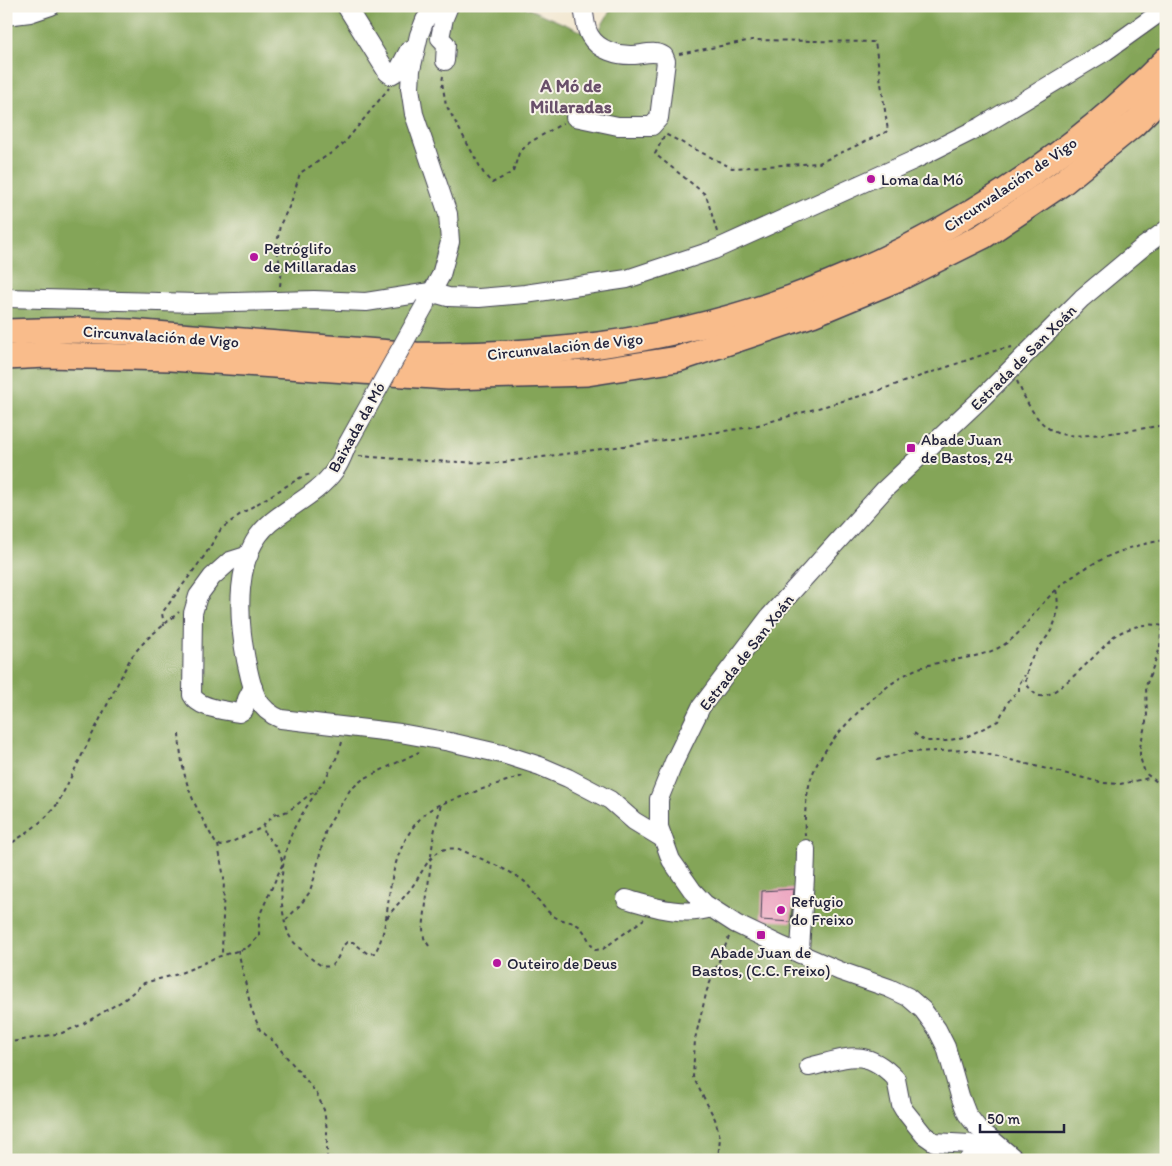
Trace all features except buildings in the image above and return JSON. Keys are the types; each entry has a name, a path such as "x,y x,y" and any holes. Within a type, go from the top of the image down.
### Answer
{"highway":[{"name":"Circunvalación de Vigo","path":"6,332 74,330 130,332 416,355 459,356 520,353 600,345 699,325 750,311 808,291 906,249 965,217 1080,137 1118,105 1166,60"},
{"name":"Circunvalación de Vigo","path":"6,357 46,355 171,358 448,377 586,373 678,359 821,310 899,278 983,236 1062,182 1134,124 1166,92"}],"street":[{"path":"6,16 30,13 51,6"},
{"path":"346,6 387,72 391,75 395,74 419,35"},
{"name":"Baixada da Mó","path":"436,6 425,20 419,35 411,70 410,88 414,114 448,214 450,242 441,275 335,470 322,485 269,524 258,535 249,555 240,595 240,618 244,649 253,687 262,708 281,719 434,739 506,755 540,766 610,800 634,821 662,838"},
{"path":"445,61 446,44 440,38 444,18 449,6"},
{"path":"575,116 618,126 652,126 659,118 666,69 664,56 657,53 631,55 608,51 598,45 586,29 582,6"},
{"path":"6,298 197,303 279,301 366,302 448,297 479,298 525,294 627,279 714,250 914,160 982,126 1106,51 1166,8"},
{"name":"Estrada de San Xoán","path":"988,1156 977,1128 967,1114 960,1096 946,1047 923,1010 908,997 800,954 736,924 705,904 671,860 659,827 659,799 674,762 701,707 770,616 884,490 1012,368 1082,298 1166,230"},
{"path":"249,555 230,561 212,577 198,596 193,613 193,698 208,706 239,713 244,710 253,687"},
{"path":"800,954 802,901 806,887 806,849"},
{"path":"626,899 660,909 688,912 711,908"},
{"path":"809,1067 856,1056 870,1058 896,1079 901,1105 930,1140 945,1144 970,1144 988,1156"}],"path":[{"path":"664,56 752,40 875,42 888,131 820,163 732,168 665,134 655,154 706,195 717,232 714,250"},
{"path":"445,61 442,82 446,106 484,174 492,183 512,172 519,153 529,143 575,116"},
{"path":"279,301 282,269 278,257 277,244 280,225 291,203 300,173 336,150 346,141 388,90 395,74"},
{"path":"346,449 426,461 497,463 624,446 751,426 871,392 997,350 1014,347"},
{"path":"1012,368 1026,401 1040,420 1057,433 1077,436 1166,425"},
{"path":"6,847 42,822 58,803 129,661 146,638 164,626 162,613 221,529 242,513 303,476 318,472"},
{"path":"806,849 804,821 812,774 820,758 839,733 884,688 922,667 989,652 1005,644 1019,632 1056,590 1082,569 1109,556 1166,540"},
{"path":"1056,590 1059,602 1058,612 1047,638 1030,660 1027,673 1026,684 1031,690 1041,696 1048,696 1077,674 1114,636 1146,624 1165,624 1160,648 1146,686 1147,717 1140,747 1140,757 1142,766 1149,778 1161,785 1166,785"},
{"path":"914,733 925,740 946,741 968,736 998,721 1011,697 1019,691 1019,684 1027,673"},
{"path":"344,726 341,746 334,765 297,822 286,848 283,862 282,898 285,921 293,941 316,963 322,966 329,967 334,963 347,942 354,942 368,954 375,953 386,920 391,881 401,848 406,838 425,814 441,804 530,774 540,766"},
{"path":"179,734 182,767 190,794 218,845 224,878 222,956"},
{"path":"285,921 309,893 326,829 350,790 363,779 417,754 434,739"},
{"path":"876,760 908,752 970,750 1104,783 1120,784 1149,778"},
{"path":"218,845 232,842 263,827 276,813 284,813 318,790"},
{"path":"429,946 424,938 423,929 434,833 441,804"},
{"path":"6,1043 62,1033 83,1024 124,1000 144,983 178,974 247,948 259,936 261,912 283,862 276,847 265,834 263,827"},
{"path":"386,920 431,858 442,850 459,849 518,876 527,884 543,907 552,916 579,926 595,950 603,949 660,909"},
{"path":"718,1160 720,1137 714,1119 693,1077 695,1039 707,990 736,924"},
{"path":"238,950 251,1008 260,1030 273,1041 308,1081 317,1094 324,1110 327,1130 327,1160"}],"green space":[{"path":"6,6 522,6 595,37 613,6 1166,6 1166,1160 6,1160"}],"place":[{"name":"Loma da Mó","path":"871,179"},
{"name":"Petróglifo de Millaradas","path":"254,257"},
{"name":"Abade Juan de Bastos, 24","path":"911,448"},
{"name":"Refugio do Freixo","path":"781,910"},
{"name":"Abade Juan de Bastos, (C.C. Freixo)","path":"761,935"},
{"name":"Outeiro de Deus","path":"497,963"}],"district":[{"name":"A Mó de Millaradas","path":"571,96"}]}
